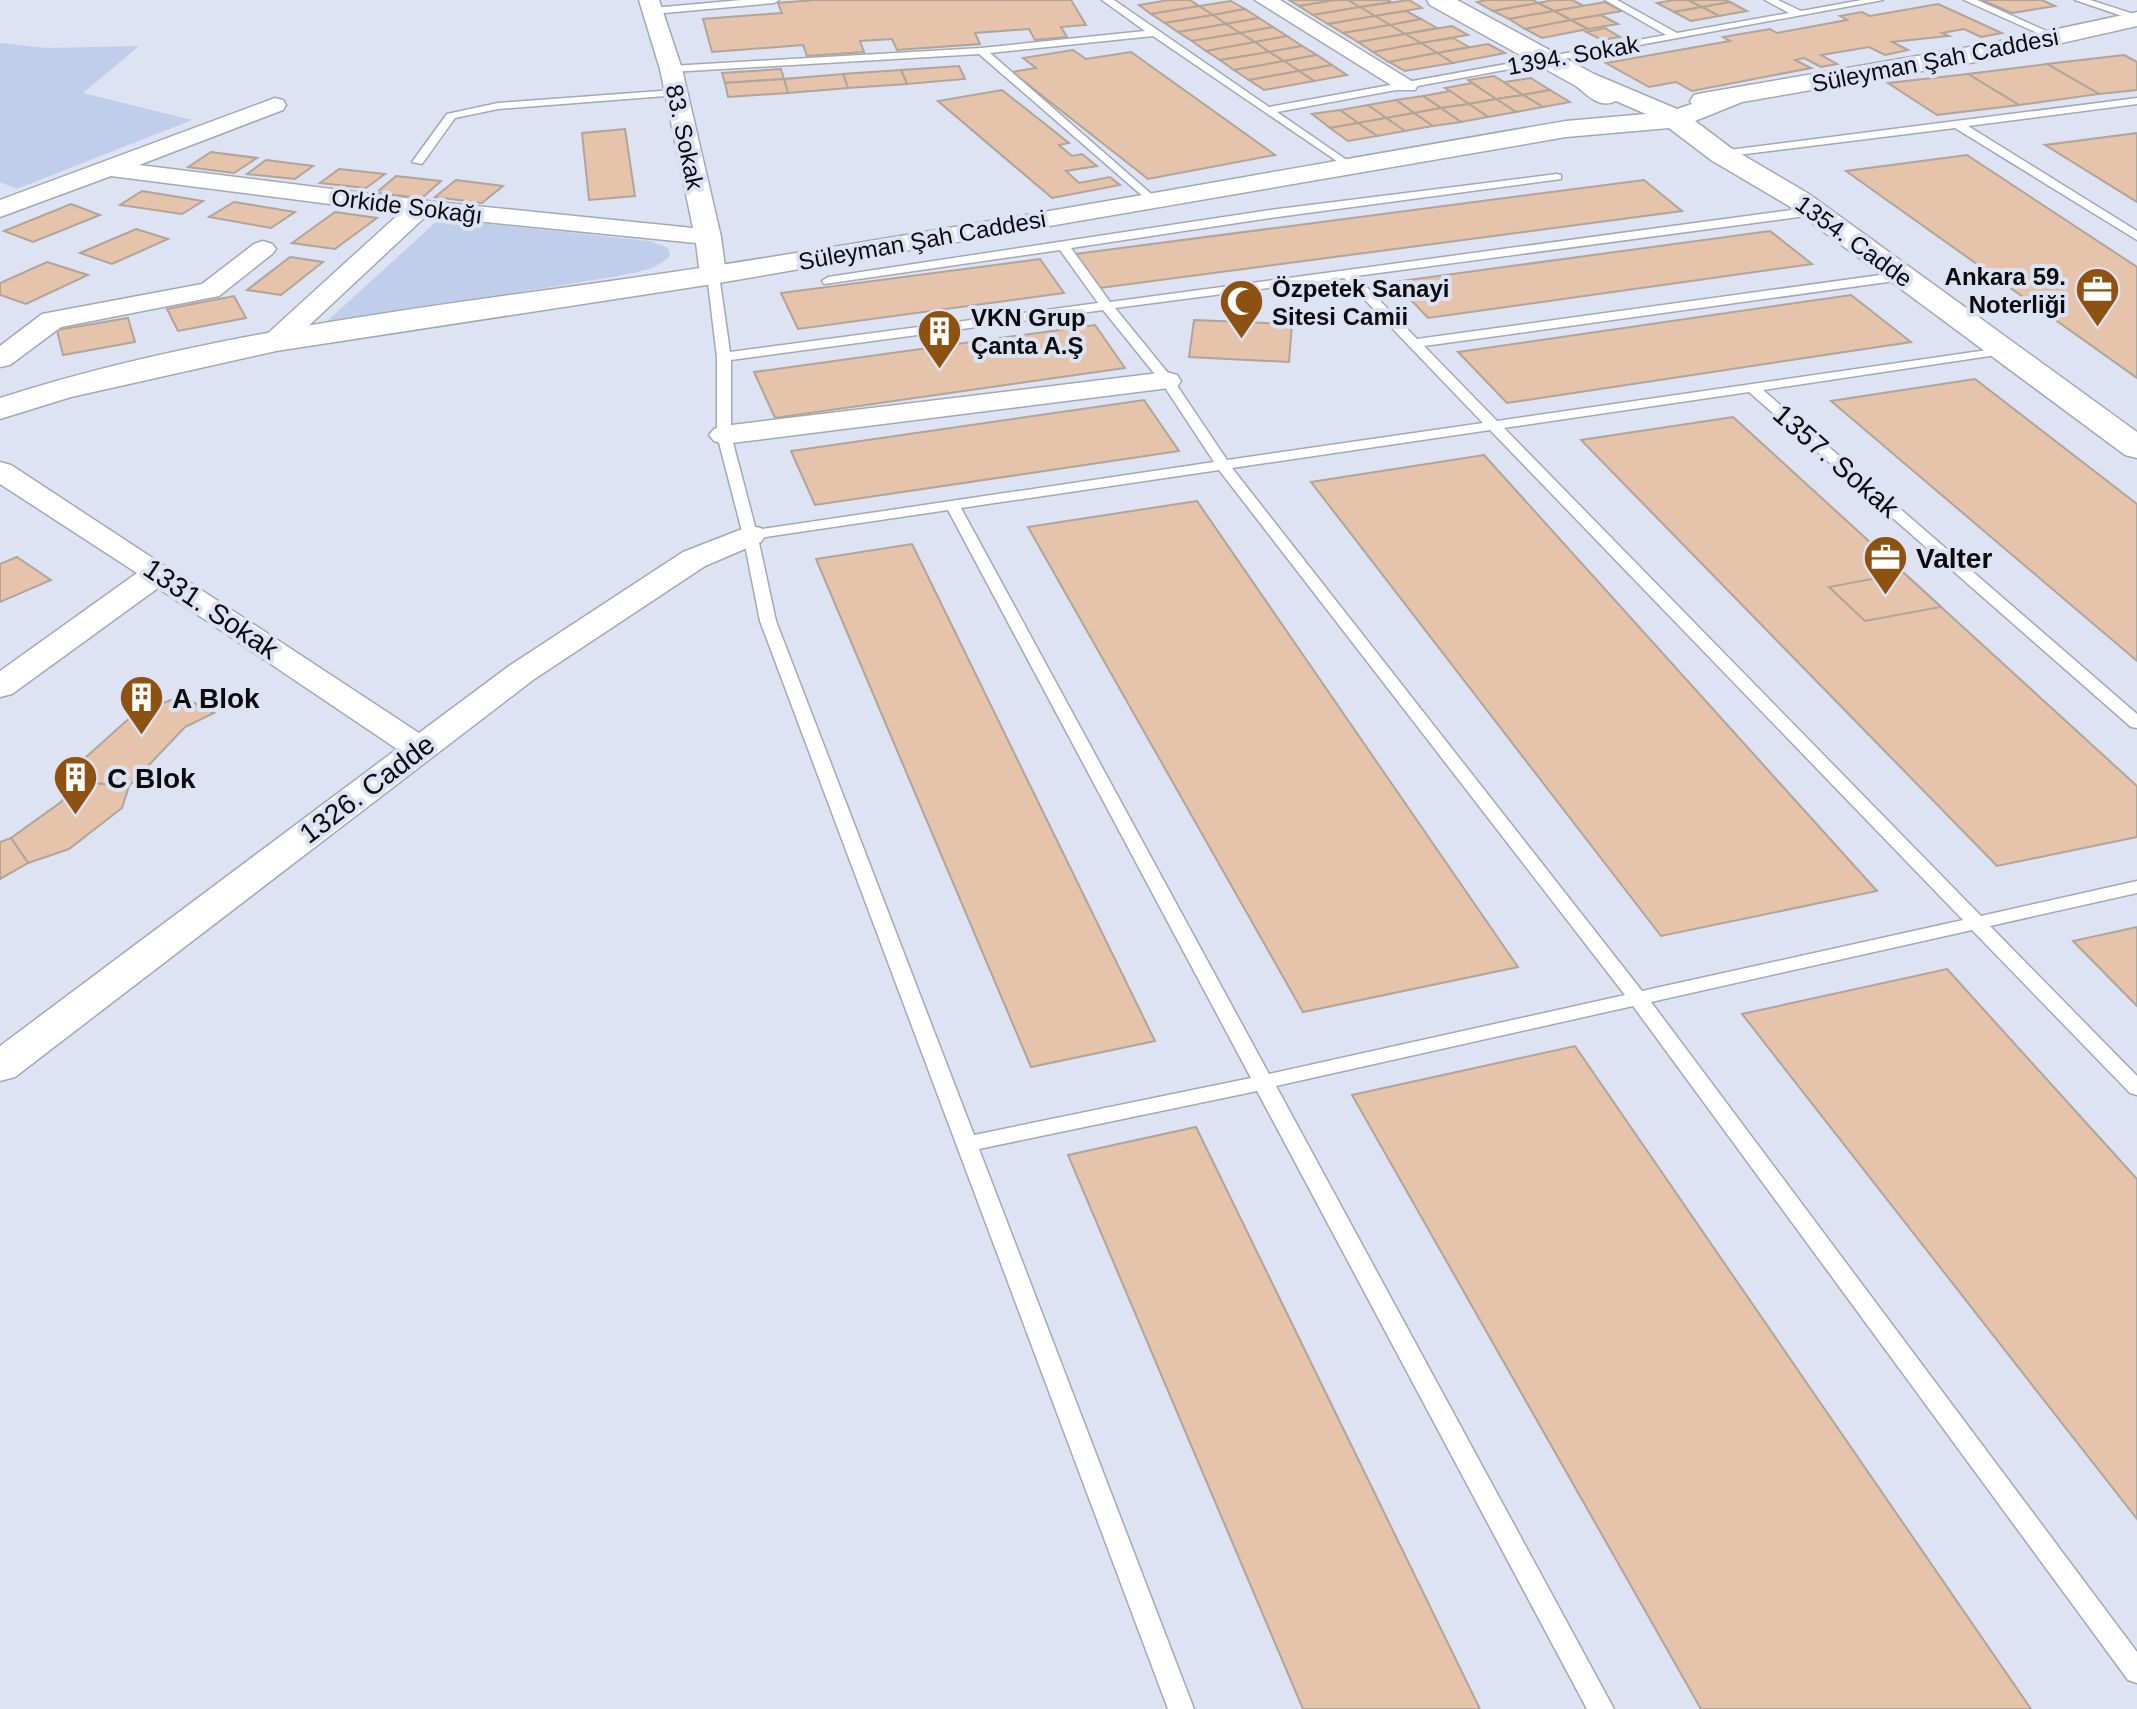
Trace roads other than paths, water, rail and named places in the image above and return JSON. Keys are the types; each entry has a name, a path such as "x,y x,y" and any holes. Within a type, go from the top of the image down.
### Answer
{"main road":[{"name":"1354. Cadde","path":"1439,0 1721,154 1814,211 2137,448"},
{"name":"Süleyman Şah Caddesi","path":"0,409 62,389 276,341 713,275 1350,167 1650,115 2137,19"},
{"name":"Süleyman Şah Caddesi","path":"0,393 61,374 147,356 244,340 276,341"}],"street":[{"path":"1265,0 1407,85"},
{"name":"83. Sokak","path":"651,5 708,237 713,275"},
{"path":"5,203 275,105"},
{"name":"Orkide Sokağı","path":"108,168 420,208 708,237"},
{"path":"276,341 420,208"},
{"path":"0,359 52,320 210,290 263,249"},
{"path":"724,435 1167,381"},
{"name":"1331. Sokak","path":"0,471 420,749"},
{"name":"1326. Cadde","path":"0,1067 521,673 694,559 750,535"},
{"path":"0,687 158,573"}],"lane":[{"path":"651,5 774,0"},
{"path":"1107,0 1350,167"},
{"path":"1610,0 1675,36"},
{"path":"1770,0 1799,14"},
{"name":"1394. Sokak","path":"1268,110 1878,0"},
{"path":"1969,0 2055,37"},
{"path":"2080,0 2137,19"},
{"path":"418,162 451,116 498,106 672,81 1156,33"},
{"path":"981,51 1153,201"},
{"path":"1721,154 2137,101"},
{"path":"1957,124 2137,236"},
{"path":"828,281 1270,214 1557,177"},
{"path":"724,357 1814,211"},
{"path":"1064,247 1107,307 1167,381 1224,467 1638,999 2137,1672"},
{"path":"713,275 724,357 724,435 768,621 1181,1709"},
{"path":"1348,275 2137,1088"},
{"path":"1414,343 1902,276"},
{"path":"750,535 954,508 2003,350"},
{"name":"1357. Sokak","path":"1753,388 2137,723"},
{"path":"954,508 1601,1709"},
{"path":"968,1144 1265,1082 2137,887"}],"place":[{"name":"Ankara 59. Noterliği","path":"2097,329"},
{"name":"Özpetek Sanayi Sitesi Camii","path":"1241,341"},
{"name":"VKN Grup Çanta A.Ş","path":"940,370"},
{"name":"Valter","path":"1885,597"},
{"name":"A Blok","path":"141,737"},
{"name":"C Blok","path":"76,817"}]}
